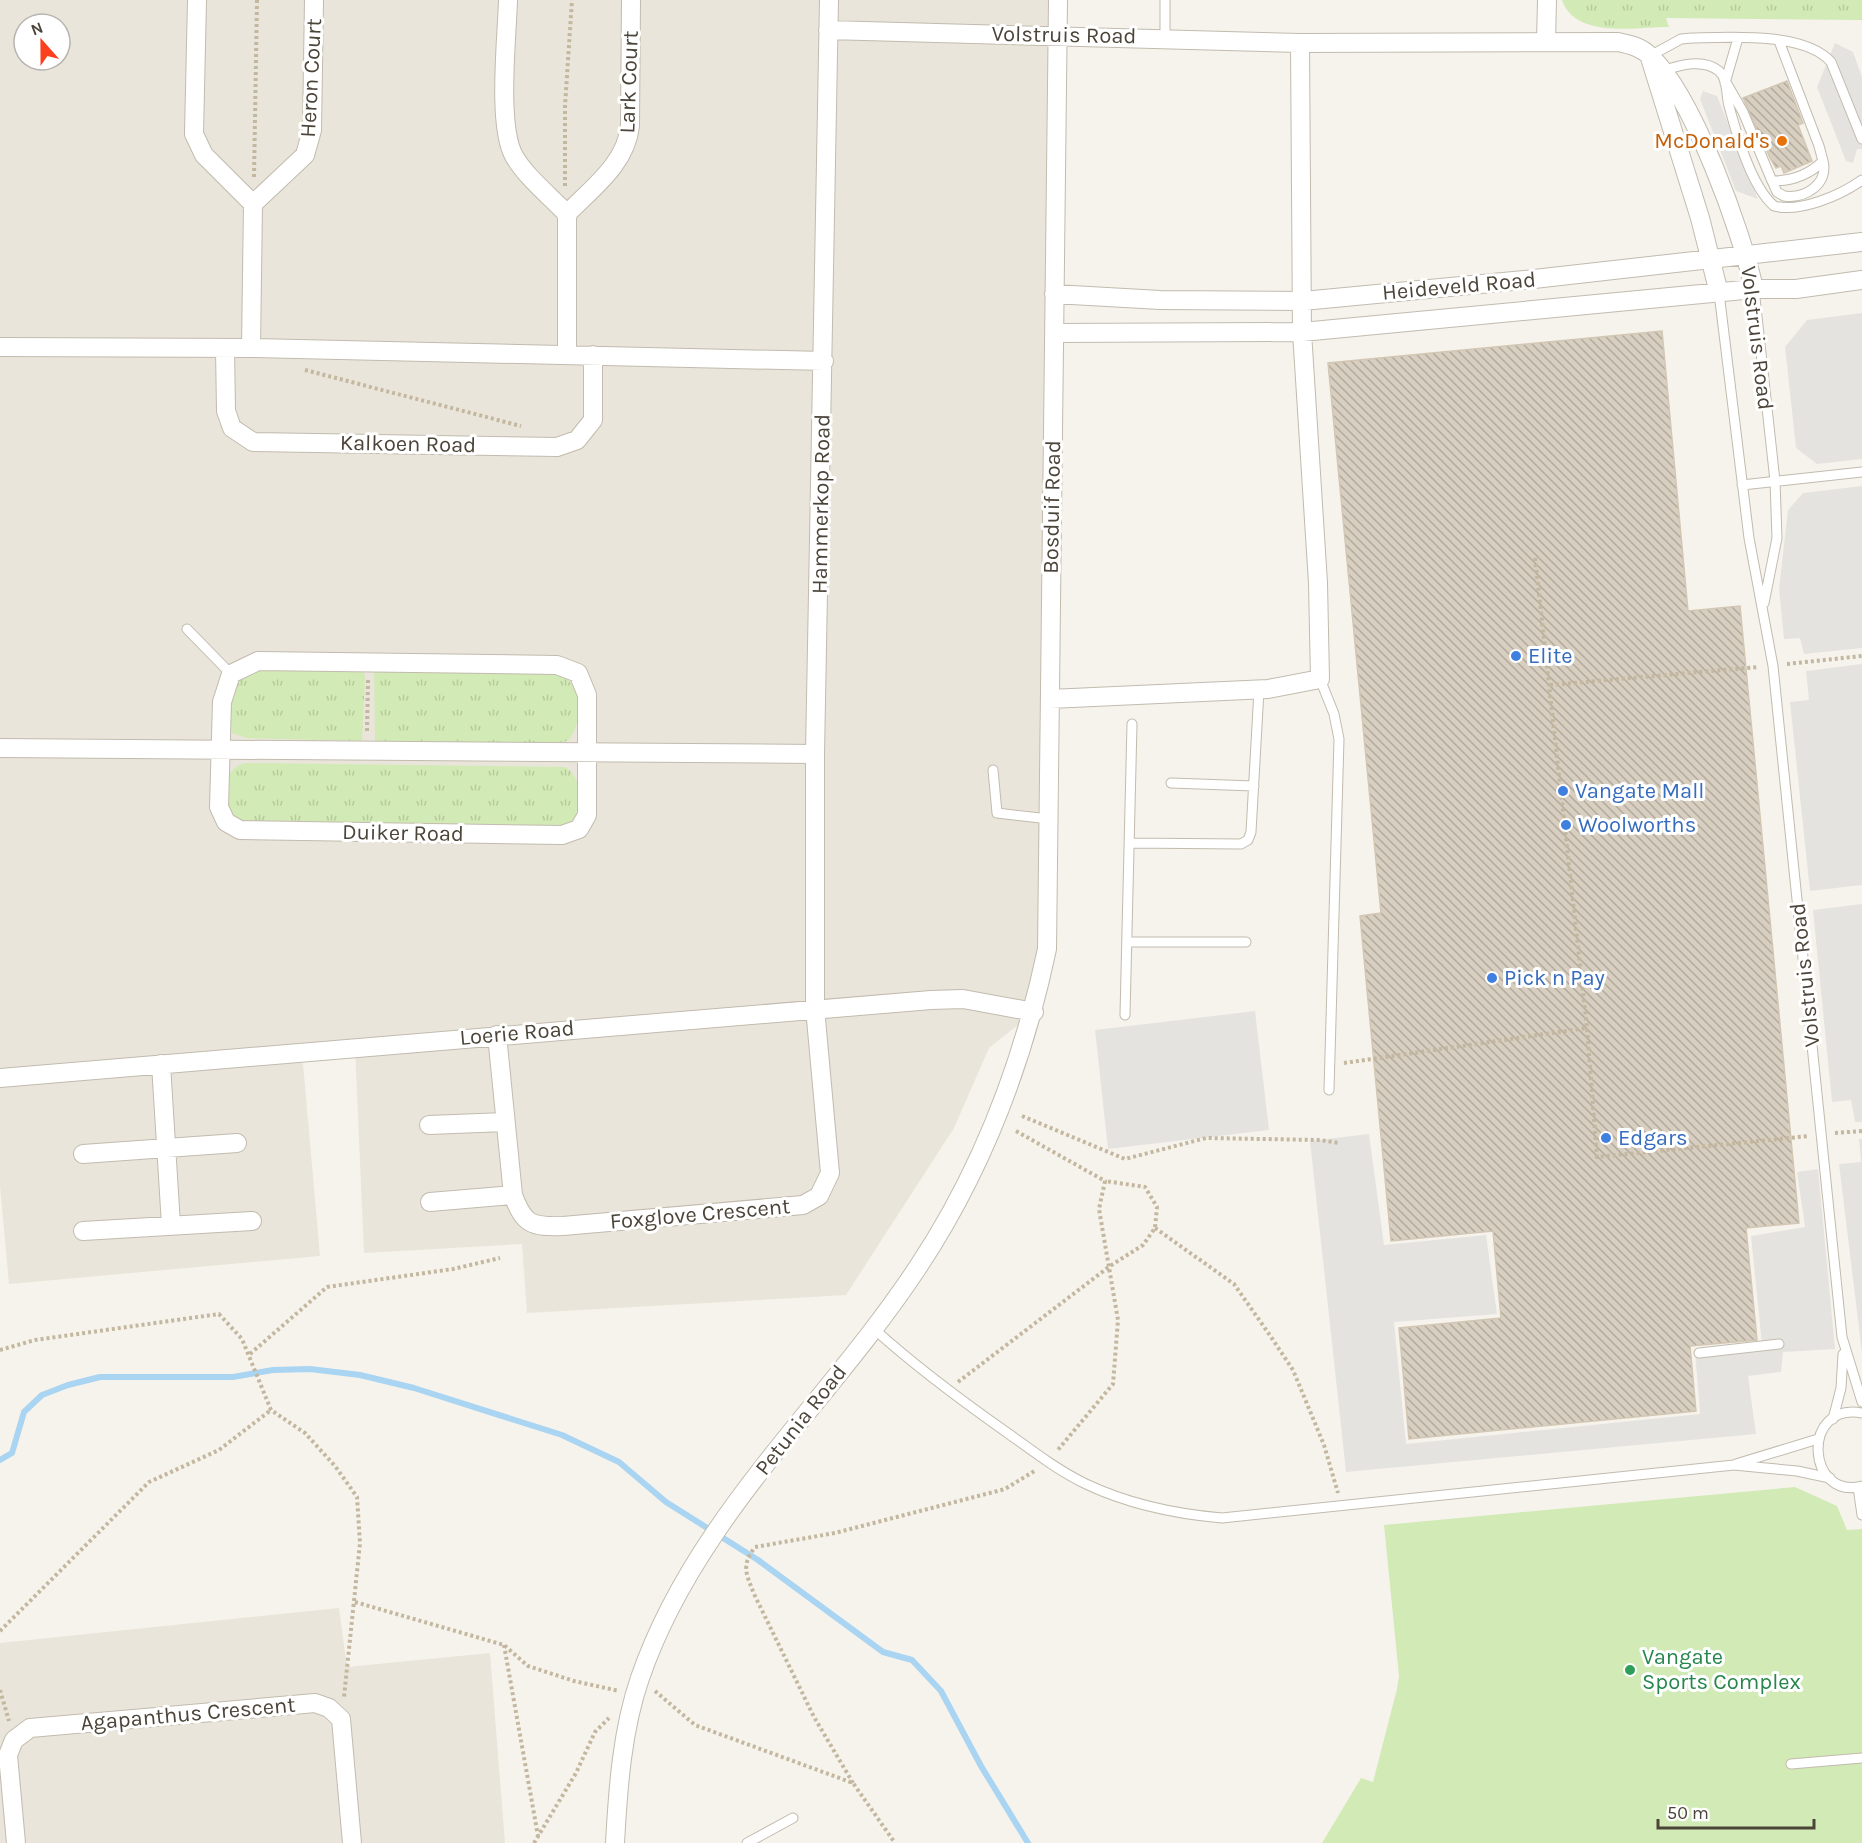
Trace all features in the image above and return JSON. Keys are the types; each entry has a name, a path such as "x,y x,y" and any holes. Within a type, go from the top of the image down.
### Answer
{"street":[{"path":"197,0 194,134 204,155 253,204 251,348"},
{"name":"Heron Court","path":"253,204 305,155 312,130 314,0"},
{"path":"508,0 506,74 508,139 521,165 567,214 567,354"},
{"name":"Lark Court","path":"567,214 614,166 628,143 631,0"},
{"name":"Hammerkop Road","path":"815,1008 815,754 829,0"},
{"name":"Bosduif Road","path":"1034,1012 1047,949 1058,0"},
{"path":"1546,0 1546,42"},
{"name":"Volstruis Road","path":"828,30 1057,34 1300,42 1618,42 1637,46 1656,67 1699,132 1747,256 1754,290"},
{"path":"1050,699 1259,690 1320,679 1318,594 1302,332 1300,42"},
{"name":"Volstruis Road","path":"1656,67 1700,218 1719,293"},
{"name":"Heideveld Road","path":"1054,294 1160,300 1303,301 1534,279 1862,242"},
{"name":"Heideveld Road","path":"1055,333 1302,332 1719,293 1796,289 1862,280"},
{"path":"0,347 251,348 824,361"},
{"name":"Kalkoen Road","path":"225,349 226,411 232,428 253,441 534,447 557,447 577,440 592,420 593,355"},
{"name":"Duiker Road","path":"258,661 557,665 578,674 587,695 589,753 587,815 579,829 562,835 240,831 226,822 219,807 220,748 222,702 231,674 258,661"},
{"path":"0,748 815,754"},
{"name":"Loerie Road","path":"0,1078 815,1008 963,999 1034,1012"},
{"name":"Foxglove Crescent","path":"496,1035 513,1195 520,1214 531,1223 543,1227 803,1205 819,1196 830,1173 831,1159 815,1008"},
{"name":"Petunia Road","path":"615,1843 621,1760 640,1679 676,1595 700,1552 918,1268 963,1196 997,1121 1034,1012"},
{"path":"161,1064 171,1225"},
{"path":"429,1125 506,1122"},
{"path":"83,1154 237,1143"},
{"path":"430,1202 513,1195"},
{"path":"83,1231 252,1221"},
{"name":"Agapanthus Crescent","path":"14,1740 30,1728 315,1703 329,1708 341,1719"},
{"path":"341,1719 352,1843"},
{"path":"14,1740 8,1755 16,1843"}],"lane":[{"path":"1165,38 1166,0"},
{"path":"1738,38 1725,83 1734,122 1763,194 1774,206 1790,207 1808,204 1862,180"},
{"path":"1656,67 1681,39 1738,38 1779,41 1811,48 1824,54 1831,62 1862,139"},
{"path":"1656,67 1696,63 1706,65 1720,73 1738,103 1777,192 1784,196 1809,191 1819,185 1824,178 1823,161 1779,41"},
{"path":"1772,181 1787,180 1804,174 1823,161"},
{"name":"Volstruis Road","path":"1754,290 1775,482 1777,538 1763,605"},
{"name":"Volstruis Road","path":"1719,293 1749,538 1773,666 1823,1135 1843,1346 1841,1388 1833,1419"},
{"path":"1742,485 1862,472"},
{"path":"187,629 231,674"},
{"path":"1320,679 1334,714 1339,739 1329,1090"},
{"path":"1129,843 1241,844 1248,840 1251,832 1259,690"},
{"path":"1125,1015 1132,724"},
{"path":"993,770 997,813 1049,819"},
{"path":"1172,783 1254,786"},
{"path":"1127,942 1246,942"},
{"path":"873,1328 947,1390 1048,1462 1085,1483 1122,1498 1195,1516 1222,1518 1734,1465 1797,1471 1830,1478 1843,1485 1860,1486 1862,1515"},
{"path":"1700,1353 1779,1344"},
{"name":"Volstruis Road","path":"1843,1346 1862,1401"},
{"path":"1830,1478 1819,1460 1818,1439 1824,1427 1833,1419 1844,1413 1862,1413"},
{"path":"1734,1465 1818,1439"},
{"path":"1791,1764 1862,1758"},
{"path":"747,1843 793,1818"}],"path":[{"path":"253,204 257,0"},
{"path":"567,214 565,106 572,0"},
{"path":"293,367 532,429"},
{"path":"1535,558 1587,1028 1597,1157 1862,1131"},
{"path":"1550,685 1862,656"},
{"path":"367,743 368,672"},
{"path":"1330,1065 1587,1028"},
{"path":"1022,1116 1125,1159 1206,1138 1320,1140 1339,1143"},
{"path":"947,1390 1110,1266 1143,1245 1155,1228 1157,1207 1145,1187 1105,1181 1016,1131"},
{"path":"894,1843 853,1783 814,1717 754,1594 747,1575 746,1560 755,1547 835,1533 1005,1489 1048,1462 1113,1384 1118,1320 1099,1209 1105,1181"},
{"path":"1155,1228 1234,1284 1269,1334 1293,1370 1324,1445 1341,1505"},
{"path":"250,1353 327,1287 453,1269 500,1258"},
{"path":"0,1350 35,1340 219,1314 242,1339 250,1353 271,1410 305,1433 335,1466 357,1497 360,1543 341,1719"},
{"path":"0,1632 149,1482 219,1450 271,1410"},
{"path":"354,1602 504,1645 528,1666 574,1681 618,1691"},
{"path":"504,1645 538,1836"},
{"path":"0,1690 14,1740"},
{"path":"654,1690 695,1725 853,1783"},
{"path":"534,1843 576,1773 596,1732 613,1713"}],"shaded area":[{"path":"0,0 1058,0 1047,949 1034,1012 989,1048 954,1128 846,1295 527,1313 522,1244 364,1253 355,1048 302,1052 320,1256 9,1284 0,1186"},
{"path":"1835,43 1853,52 1862,77 1862,149 1857,149 1853,163 1846,161 1817,87"},
{"path":"1703,91 1717,96 1758,199 1736,191 1700,99"},
{"path":"1862,313 1862,459 1817,464 1796,448 1785,347 1807,320"},
{"path":"1862,486 1862,648 1804,654 1800,638 1784,639 1779,589 1788,510 1803,493"},
{"path":"1862,664 1862,885 1810,891 1790,702 1809,700 1806,671"},
{"path":"1862,904 1862,1122 1855,1122 1851,1100 1832,1102 1813,910"},
{"path":"1255,1011 1269,1130 1108,1149 1095,1030"},
{"path":"1369,1134 1384,1245 1486,1235 1497,1314 1394,1322 1406,1444 1700,1414 1695,1351 1762,1344 1751,1236 1805,1227 1797,1172 1818,1169 1835,1349 1783,1352 1781,1372 1748,1376 1756,1434 1346,1472 1310,1141"},
{"path":"1859,1139 1862,1139 1862,1353 1839,1164 1861,1162"},
{"path":"339,1608 347,1667 490,1653 505,1843 0,1843 0,1643"}],"green space":[{"path":"1562,0 1862,0 1862,20 1666,18 1669,27 1608,28 1580,21 1569,12"},
{"path":"252,668 363,670 365,677 362,741 246,738 232,733 229,720 232,683"},
{"path":"374,670 557,673 566,678 577,694 579,713 577,723 568,741 555,743 375,741"},
{"path":"245,763 565,767 576,779 579,805 577,813 568,826 244,823 231,810 226,791 230,773"},
{"name":"Vangate Sports Complex","path":"1795,1487 1837,1506 1847,1530 1862,1529 1862,1843 1322,1843 1361,1778 1373,1782 1397,1689 1399,1676 1384,1525"}],"building":[{"name":"McDonald's","path":"1787,81 1803,123 1798,125 1812,161 1784,173 1781,166 1776,168 1770,158 1743,98"},
{"name":"Vangate Mall","path":"1662,331 1688,611 1740,606 1799,1223 1746,1228 1757,1340 1690,1346 1696,1411 1409,1439 1399,1328 1501,1318 1493,1231 1391,1241 1360,916 1381,913 1328,363"}],"waterway":[{"path":"0,1460 12,1453 24,1412 42,1395 68,1385 100,1377 233,1377 273,1370 310,1369 360,1375 414,1388 562,1435 619,1462 666,1502 758,1560 883,1652 912,1660 941,1691 981,1766 1028,1843"}],"place":[{"name":"McDonald's","path":"1782,141"},
{"name":"Elite","path":"1516,656"},
{"name":"Vangate Mall","path":"1563,791"},
{"name":"Woolworths","path":"1566,825"},
{"name":"Pick n Pay","path":"1492,978"},
{"name":"Edgars","path":"1606,1138"},
{"name":"Vangate Sports Complex","path":"1630,1670"}]}
